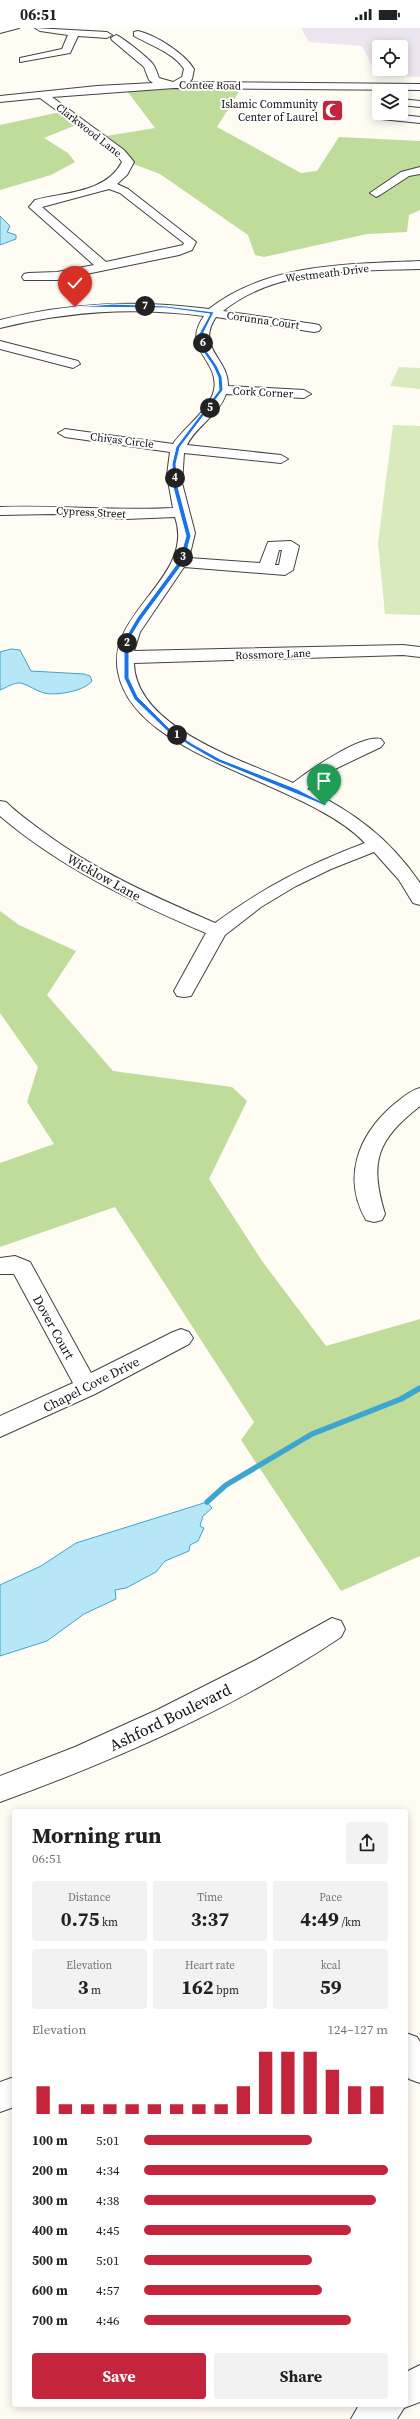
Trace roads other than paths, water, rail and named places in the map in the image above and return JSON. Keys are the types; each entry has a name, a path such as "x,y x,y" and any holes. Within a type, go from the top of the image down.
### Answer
{"street":[{"path":"0,30 14,28"},
{"path":"40,28 74,33 111,33 132,37 134,30 181,58 189,69 187,79 174,85 154,80 150,65 129,50 123,41 111,33"},
{"path":"24,60 66,51 74,33"},
{"name":"Contee Road","path":"0,94 154,80 187,79 420,82"},
{"name":"Contee Road","path":"0,99 174,85 420,87"},
{"path":"306,93 353,98"},
{"name":"Clarkwood Lane","path":"43,95 120,152 128,162 125,173 110,185 45,200 39,202 36,207 103,266"},
{"path":"408,103 420,104"},
{"path":"408,119 420,120"},
{"path":"376,193 405,174 420,170"},
{"path":"28,277 43,278 179,251 188,247 190,242 124,191 110,185"},
{"name":"Westmeath Drive","path":"221,390 220,377 215,366 204,350 201,334 212,313 234,296 266,283 296,276 331,271 420,265"},
{"name":"Corunna Court","path":"0,324 37,314 75,307 113,305 166,307 314,328"},
{"path":"0,345 33,355 72,364"},
{"path":"221,390 178,447 174,464 176,487 188,536 182,562 139,619 127,640 127,678 136,698 168,730 218,760 295,790 355,823 414,883 420,898"},
{"name":"Cork Corner","path":"221,390 304,394"},
{"name":"Chivas Circle","path":"65,433 281,459"},
{"name":"Cypress Street","path":"0,511 53,510 126,515 181,512"},
{"path":"182,562 266,568"},
{"name":"Rossmore Lane","path":"126,658 403,650 420,652"},
{"path":"295,790 329,765 375,743"},
{"name":"Wicklow Lane","path":"0,806 47,845 100,877 141,899 217,931"},
{"path":"184,991 217,931 254,904 289,882 324,865 378,845"},
{"path":"374,1214 367,1190 367,1156 380,1131 399,1110 420,1095"},
{"name":"Dover Court","path":"11,1267 87,1386"},
{"name":"Chapel Cove Drive","path":"0,1427 87,1386 181,1338"},
{"name":"Ashford Boulevard","path":"0,1789 92,1755 167,1720 258,1672 332,1629"},
{"path":"408,2051 420,2068"},
{"path":"0,2097 12,2093"},
{"path":"408,2391 420,2382"},
{"path":"368,2419 385,2407"}],"water":[{"path":"0,216 10,226 7,232 16,235 16,239 0,245"},
{"path":"11,649 20,650 31,671 84,674 90,676 92,681 83,688 56,694 44,693 21,683 13,684 0,690 0,652"},
{"path":"207,1502 212,1508 203,1516 200,1526 204,1528 198,1541 190,1545 189,1551 165,1561 156,1572 126,1588 115,1590 116,1599 84,1614 47,1641 0,1656 0,1585 41,1566 76,1543"}],"waterway":[{"path":"207,1502 226,1485 312,1434 401,1399 420,1388"}],"place":[{"name":"Islamic Community Center of Laurel","path":"333,110"}]}
